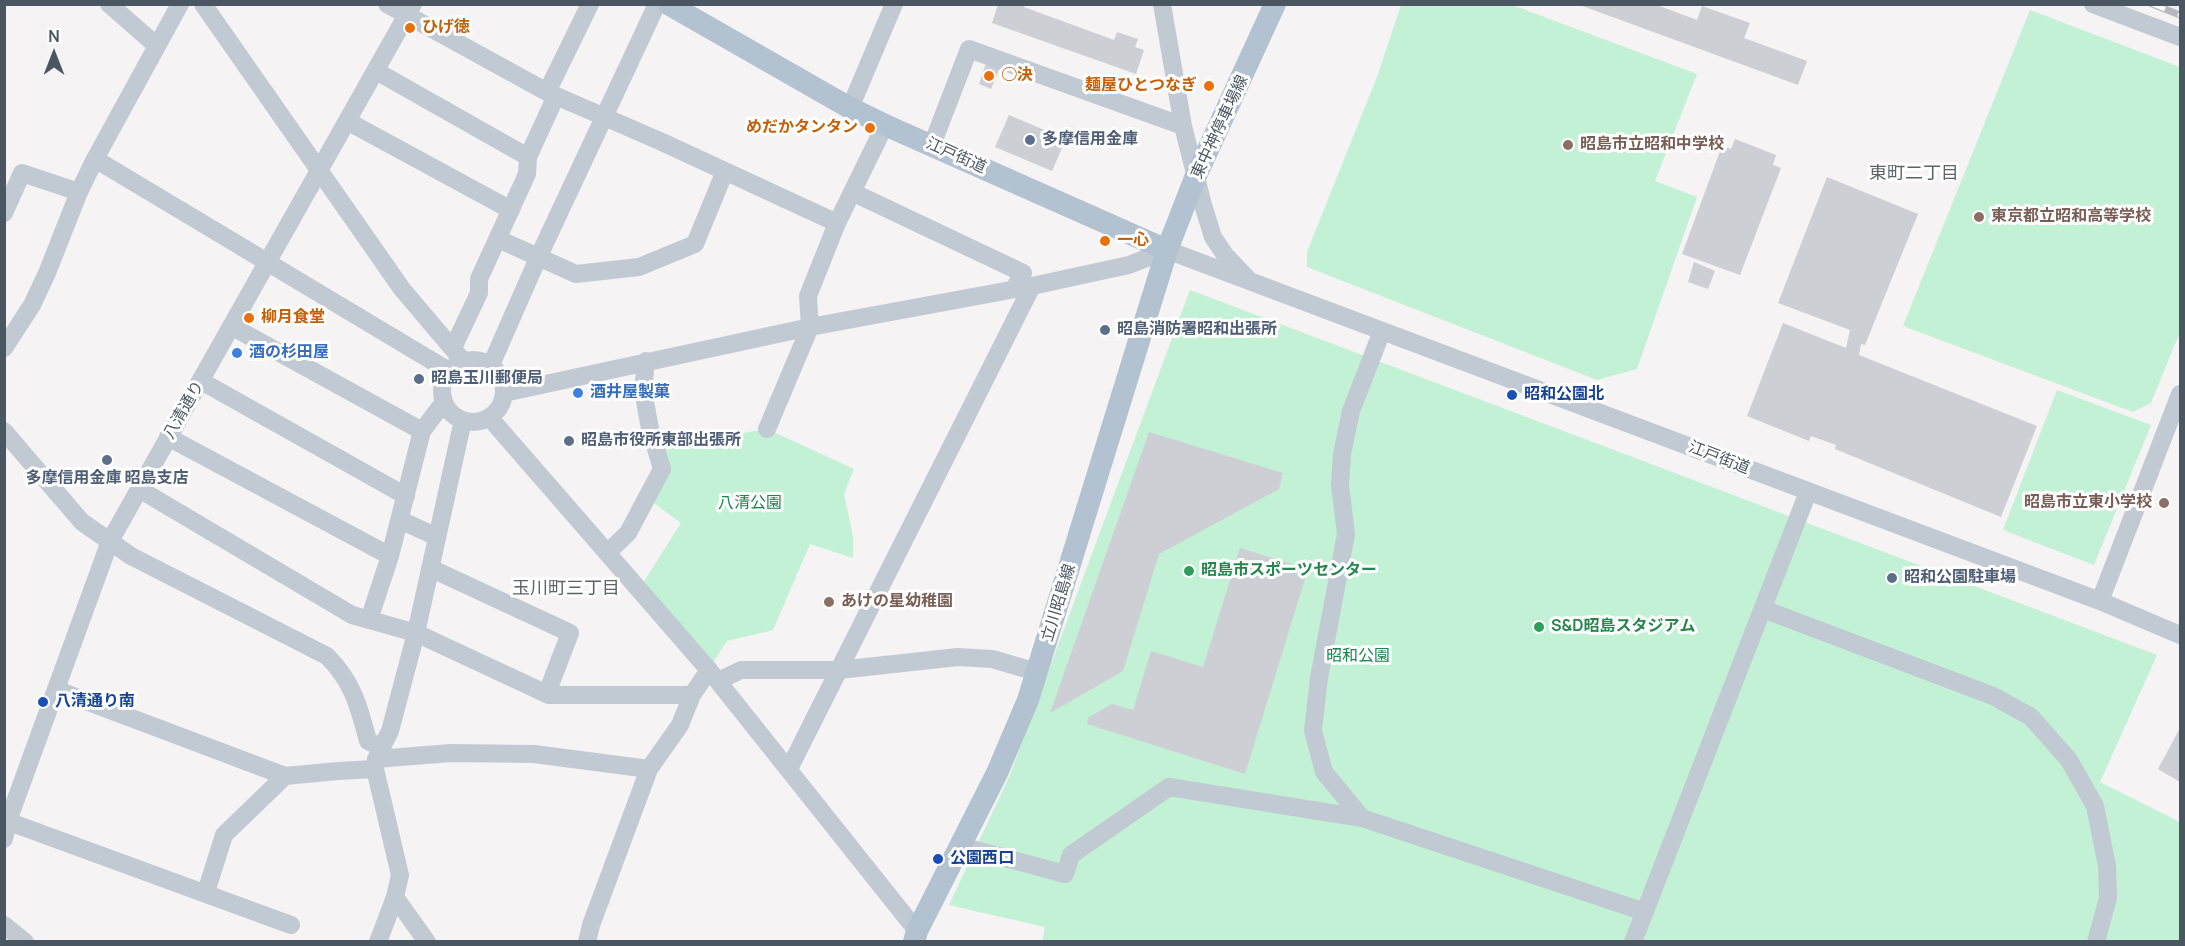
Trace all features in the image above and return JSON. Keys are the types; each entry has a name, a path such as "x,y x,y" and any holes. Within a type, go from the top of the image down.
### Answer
{"main road":[{"name":"江戸街道","path":"668,4 850,108 1167,250"},
{"name":"東中神停車場線","path":"1167,250 1195,178 1275,4"},
{"name":"立川昭島線","path":"916,936 1009,747 1037,672 1167,250"}],"street":[{"path":"109,4 157,46"},
{"path":"4,348 32,304 47,273 79,192 95,159 180,4"},
{"path":"203,4 402,289 455,360"},
{"path":"387,4 410,10 551,94 837,223"},
{"path":"95,159 268,261 455,360 473,359 491,365 501,377 504,393 502,403 489,417 472,422 463,420 448,410 444,402 442,386 455,360 479,293 479,279 527,174 528,157 551,94 590,4"},
{"path":"491,365 538,258 657,4"},
{"path":"850,108 894,4"},
{"name":"江戸街道","path":"1162,4 1183,126 1195,178 1214,237 1225,255 1256,285"},
{"path":"2093,4 2181,37"},
{"name":"八清通り","path":"4,839 6,820 57,690 110,542 410,10"},
{"path":"932,146 969,49 1183,126"},
{"path":"376,71 528,157"},
{"path":"347,121 511,210"},
{"path":"767,429 810,327 808,296 837,223 885,125"},
{"path":"498,239 576,274 639,267 695,244 725,171"},
{"path":"4,213 22,172 79,192"},
{"path":"789,769 1023,288 1023,273 852,192"},
{"path":"504,393 810,327 1023,288 1129,265 1167,250"},
{"name":"江戸街道","path":"1167,250 2100,601 2181,635"},
{"path":"231,326 422,431"},
{"path":"1362,818 1324,772 1313,731 1319,678 1346,534 1340,485 1342,454 1352,411 1382,331"},
{"path":"607,553 628,532 662,470 650,429 643,390 646,362"},
{"path":"201,381 406,496"},
{"path":"2100,601 2181,394"},
{"path":"369,620 390,556 422,431 444,402"},
{"path":"489,417 714,676 789,769 916,936"},
{"path":"378,759 390,731 416,633 463,420"},
{"path":"4,431 82,522 110,542 150,566 327,656 340,669 349,682 368,741 378,759 400,875 395,897 378,942"},
{"path":"168,437 390,556"},
{"path":"139,489 352,615 416,633 547,693 692,695"},
{"path":"1632,942 1808,492"},
{"path":"400,520 437,537"},
{"path":"430,568 570,633 547,693"},
{"path":"1763,609 1994,696 2031,717 2068,760 2095,806 2107,866 2108,887 2108,898 2096,942"},
{"path":"587,942 591,925 649,769 680,724 692,695 714,676 741,670 838,670 958,657 992,659 1037,672"},
{"path":"57,690 285,776 338,771 378,759 451,753 534,754 649,769"},
{"path":"206,892 224,835 285,776"},
{"path":"961,846 1065,874 1071,855 1169,787 1362,818 1645,912"},
{"path":"6,820 291,925"},
{"path":"395,897 427,942"},
{"path":"4,925 25,942"}],"green space":[{"name":"昭島市立昭和中学校","path":"1401,5 1512,5 1697,74 1655,181 1697,197 1637,369 1597,380 1307,267 1307,252 1377,77"},
{"path":"2030,10 2180,67 2180,332 2151,403 2133,412 1903,326"},
{"name":"昭和公園","path":"1190,290 2157,655 2100,782 2180,822 2180,941 1042,942 1045,927 949,905 1009,777"},
{"path":"2057,390 2151,425 2094,565 2003,530"},
{"name":"八清公園","path":"767,429 854,469 844,494 853,536 853,558 810,544 773,630 727,641 712,664 643,583 681,523 650,500 658,447"}],"building":[{"path":"998,4 1025,4 1024,7 1114,40 1117,32 1138,39 1135,47 1144,50 1136,74 992,23"},
{"path":"1577,4 1654,4 1697,20 1702,6 1750,23 1744,38 1807,61 1798,85"},
{"path":"987,60 1001,65 991,89 979,84"},
{"path":"1009,115 1066,139 1052,171 995,147"},
{"path":"1735,139 1776,155 1773,165 1781,168 1740,275 1682,254 1722,146 1731,149"},
{"path":"1827,177 1918,214 1865,345 1861,344 1859,355 2037,426 2001,517 1835,449 1836,445 1811,436 1809,441 1747,416 1783,323 1846,348 1850,330 1778,303"},
{"path":"1694,262 1715,271 1708,289 1688,282"},
{"path":"1149,432 1283,473 1279,489 1159,554 1123,671 1050,713"},
{"path":"1240,548 1308,569 1245,774 1087,724 1089,717 1112,704 1133,710 1151,651 1203,667"},
{"path":"2180,728 2180,782 2158,769"}],"railway":[{"path":"2152,4 2180,15"}],"place":[{"name":"ひげ徳","path":"410,28"},
{"name":"○決","path":"989,76"},
{"name":"麺屋ひとつなぎ","path":"1209,86"},
{"name":"めだかタンタン","path":"870,128"},
{"name":"多摩信用金庫","path":"1030,140"},
{"name":"昭島市立昭和中学校","path":"1568,145"},
{"name":"東京都立昭和高等学校","path":"1979,217"},
{"name":"一心","path":"1105,241"},
{"name":"柳月食堂","path":"249,318"},
{"name":"昭島消防署昭和出張所","path":"1105,330"},
{"name":"酒の杉田屋","path":"237,353"},
{"name":"昭島玉川郵便局","path":"419,379"},
{"name":"酒井屋製菓","path":"578,393"},
{"name":"昭和公園北","path":"1512,395"},
{"name":"昭島市役所東部出張所","path":"569,441"},
{"name":"多摩信用金庫 昭島支店","path":"107,460"},
{"name":"昭島市立東小学校","path":"2164,503"},
{"name":"昭島市スポーツセンター","path":"1189,571"},
{"name":"昭和公園駐車場","path":"1892,578"},
{"name":"あけの星幼稚園","path":"829,602"},
{"name":"S&D昭島スタジアム","path":"1539,627"},
{"name":"八清通り南","path":"43,702"},
{"name":"公園西口","path":"938,859"}],"district":[{"name":"東町二丁目","path":"1914,174"},
{"name":"玉川町三丁目","path":"566,589"}]}
